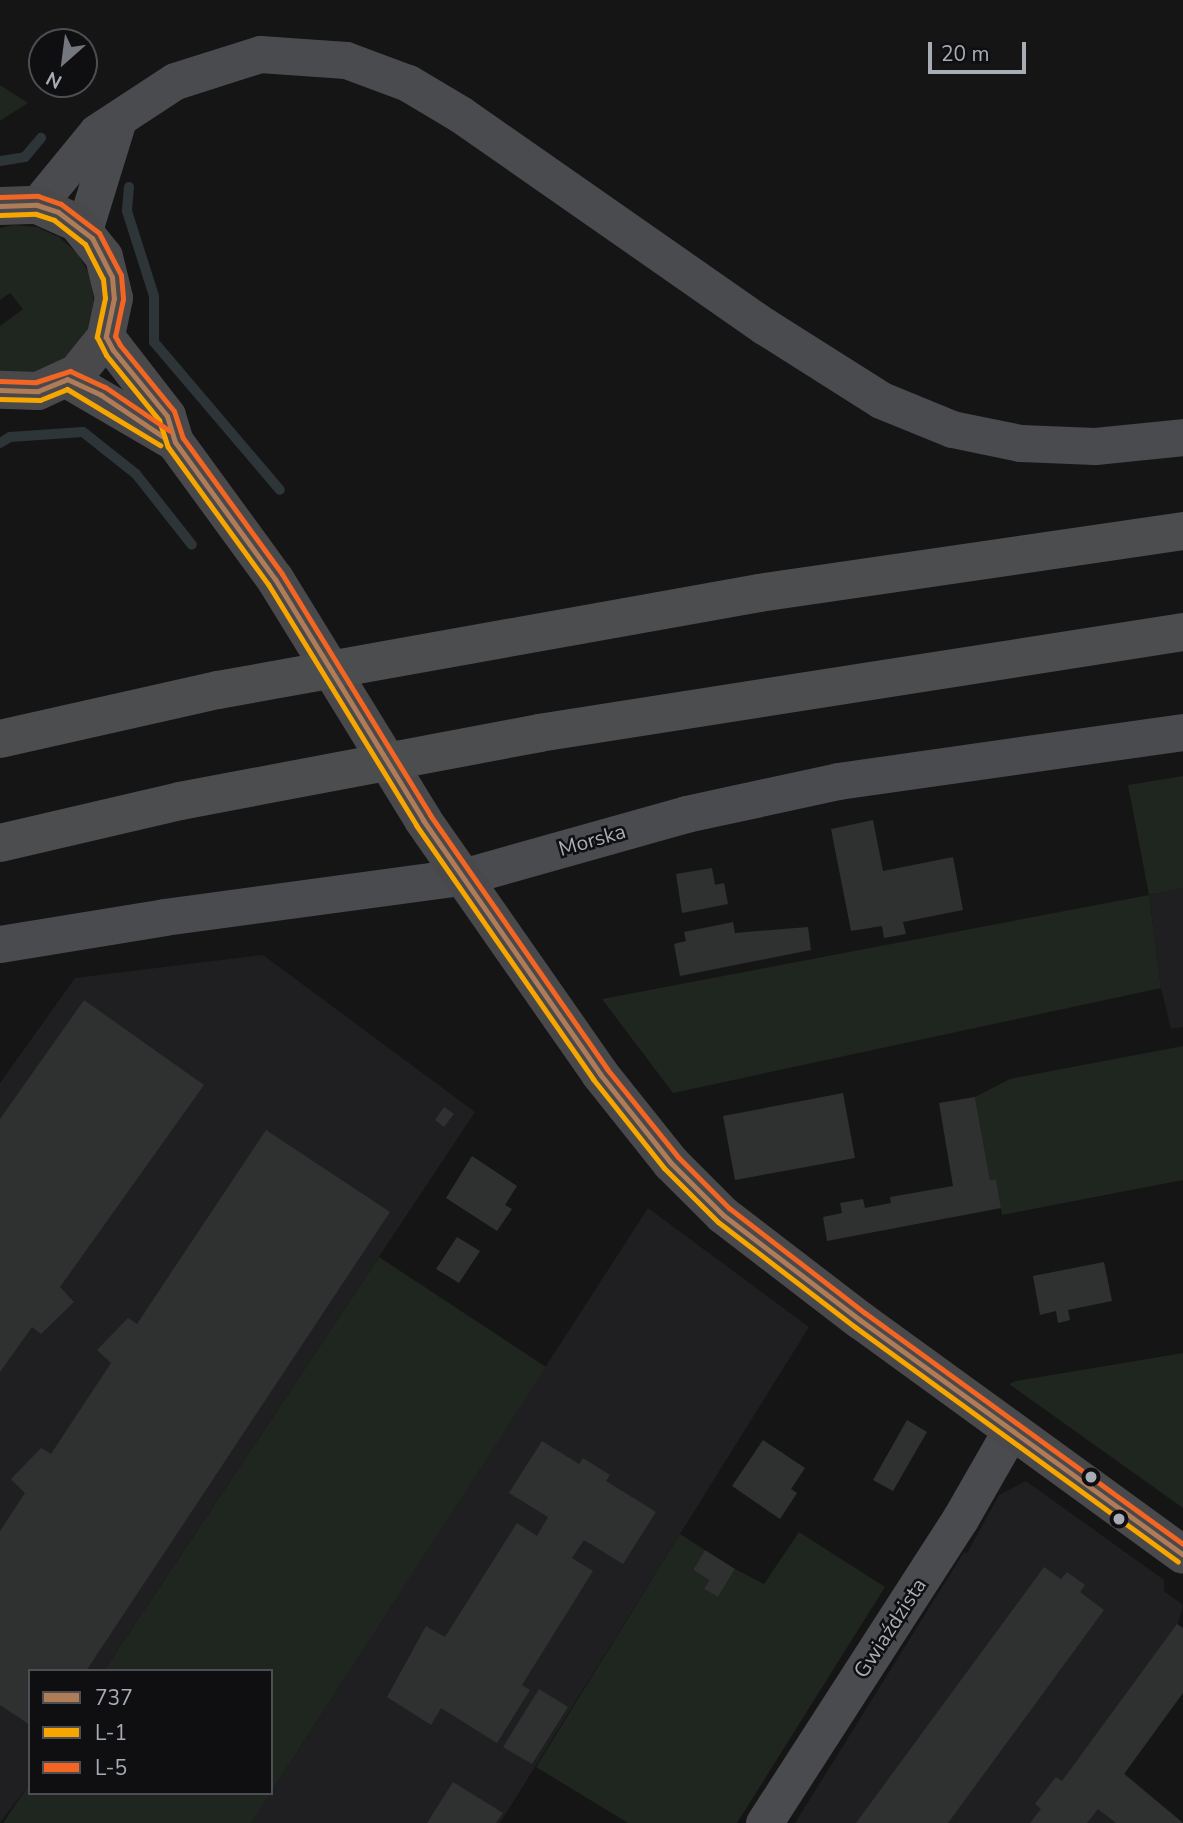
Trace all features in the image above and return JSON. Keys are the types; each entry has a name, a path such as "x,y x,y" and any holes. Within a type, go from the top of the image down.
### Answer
{"highway":[{"path":"0,739 218,690 732,597 1183,531"},
{"path":"0,843 180,801 539,733 1183,632"}],"street":[{"path":"37,205 88,141 175,81 234,59 291,52 346,60 408,83 460,114 764,326 881,400 952,429 1020,443 1095,446 1183,437"},
{"path":"85,230 117,123"},
{"path":"0,206 37,205 58,212 85,230 104,257 112,277 114,298 106,337 93,358 67,379 38,391 0,390"},
{"path":"106,337 167,416 175,442 275,579 424,820 466,876 600,1074 688,1181 723,1214 828,1296 1183,1555"},
{"path":"67,379 175,442"},
{"name":"Morska","path":"0,944 177,915 466,876 698,811 838,780 1183,732"},
{"name":"Gwiaździsta","path":"764,1823 960,1519 1011,1430"}],"shaded area":[{"path":"0,85 28,103 0,121"},
{"path":"13,225 37,227 59,237 78,254 91,277 94,302 89,328 75,349 55,366 31,374 0,372 0,326 23,309 10,293 0,300 0,228"},
{"path":"1183,776 1183,888 1149,895 1128,785"},
{"path":"1183,888 1183,1027 1171,1029 1161,988 1149,895"},
{"path":"1149,895 1161,988 673,1093 602,999"},
{"path":"263,955 475,1112 105,1669 28,1669 28,1786 0,1823 0,1083 75,978"},
{"path":"1183,1046 1183,1180 1002,1215 996,1179 990,1180 975,1097 1010,1079"},
{"path":"648,1208 809,1327 500,1823 251,1823 269,1795 273,1795 273,1789"},
{"path":"379,1257 546,1367 273,1789 273,1669 105,1669"},
{"path":"1183,1353 1183,1508 1009,1384 1016,1381"},
{"path":"1026,1481 1164,1580 1164,1591 1183,1605 1178,1624 1183,1628 1124,1773 1183,1823 795,1823 964,1552 967,1553 999,1495"},
{"path":"799,1532 885,1587 737,1823 628,1823 536,1767 680,1534 705,1550 693,1570 709,1580 704,1589 718,1597 735,1569 764,1584"},
{"path":"28,1786 28,1795 270,1795 251,1823 3,1823"}],"building":[{"path":"873,820 883,871 953,857 963,910 903,922 906,934 884,938 882,926 851,931 831,829"},
{"path":"712,868 715,885 724,883 728,904 682,913 676,874"},
{"path":"733,922 735,933 808,927 811,950 680,976 674,944 686,941 684,932"},
{"path":"84,1000 204,1085 60,1287 74,1302 41,1334 32,1327 0,1372 0,1119"},
{"path":"843,1093 855,1158 735,1180 723,1116"},
{"path":"975,1097 990,1180 996,1179 1001,1208 827,1241 823,1217 842,1213 840,1203 863,1199 865,1208 891,1203 890,1197 953,1186 939,1103"},
{"path":"444,1107 454,1114 444,1127 435,1120"},
{"path":"266,1130 390,1212 87,1669 28,1669 28,1724 0,1705 0,1531 25,1493 11,1479 41,1448 51,1454 111,1363 97,1350 128,1318 137,1324"},
{"path":"472,1156 517,1186 505,1205 512,1209 497,1231 446,1198"},
{"path":"457,1237 480,1251 459,1283 436,1269"},
{"path":"1104,1262 1112,1301 1068,1310 1070,1320 1058,1323 1056,1311 1040,1315 1033,1276"},
{"path":"907,1420 927,1432 893,1491 873,1480"},
{"path":"763,1440 805,1468 791,1489 797,1493 780,1519 732,1486"},
{"path":"542,1441 579,1464 583,1458 610,1475 606,1481 656,1512 623,1564 584,1540 572,1558 593,1571 522,1685 530,1690 497,1743 441,1708 431,1725 387,1697 426,1626 445,1637 517,1523 537,1536 548,1517 509,1493"},
{"path":"705,1550 735,1569 718,1597 704,1589 709,1580 693,1570"},
{"path":"1044,1567 1061,1579 1067,1572 1085,1585 1080,1592 1104,1610 948,1823 856,1823"},
{"path":"1177,1624 1183,1628 1183,1693 1124,1774 1183,1823 1116,1823 1098,1809 1087,1823 1030,1823 1041,1809 1035,1804 1056,1777 1062,1781"},
{"path":"539,1689 568,1707 532,1764 503,1747"},
{"path":"453,1782 503,1813 496,1823 427,1823"}],"waterway":[{"path":"0,161 25,157 41,138"},
{"path":"129,187 127,211 154,296 154,342 280,490"},
{"path":"0,443 10,437 83,432 136,474 192,545"}],"transit line":[{"name":"L-5","path":"0,197 38,196 61,204 99,233 121,275 123,299 115,336 120,345 174,411 183,438 282,574 430,815 607,1069 678,1157 729,1208 865,1313 1183,1544"},
{"name":"737","path":"0,206 37,205 58,212 92,238 112,277 114,298 106,337 113,350 167,416 175,442 275,579 423,820 600,1074 671,1163 723,1215 860,1320 1183,1555"},
{"name":"L-1","path":"0,215 36,214 54,220 85,244 103,279 105,298 97,337 106,355 159,420 168,447 268,584 416,825 593,1079 664,1168 718,1222 855,1327 1178,1562"},
{"name":"L-5","path":"0,381 36,382 70,371 105,387 170,431"},
{"name":"737","path":"0,390 38,391 67,379 101,395 165,438"},
{"name":"L-1","path":"0,399 40,400 67,389 160,445"}]}
